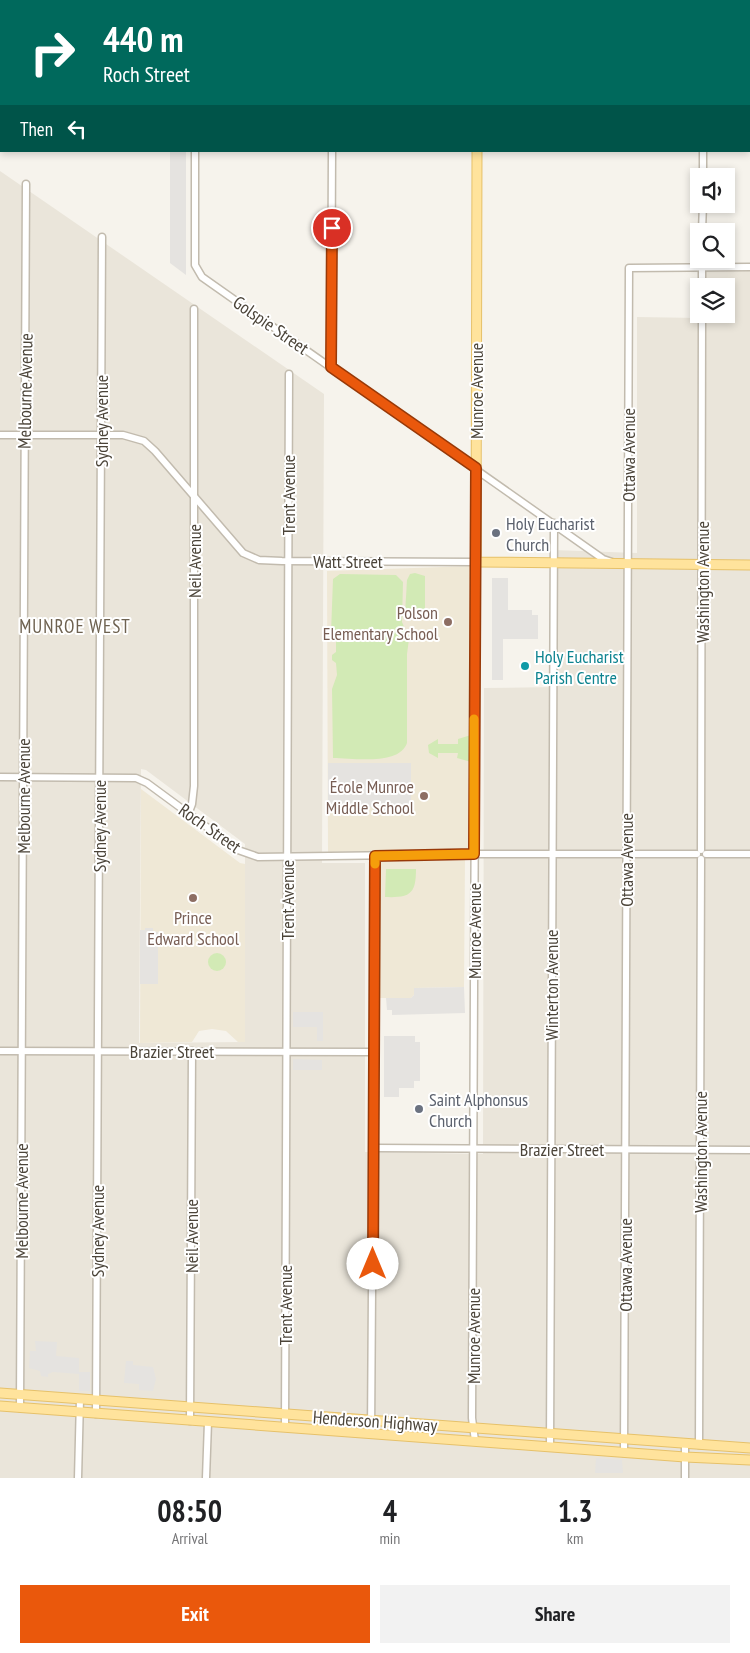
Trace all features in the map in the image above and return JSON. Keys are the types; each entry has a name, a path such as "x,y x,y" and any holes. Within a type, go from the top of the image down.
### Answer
{"main road":[{"name":"Munroe Avenue","path":"476,562 477,152"},
{"name":"Watt Street","path":"476,562 750,565"},
{"name":"Henderson Highway","path":"0,1393 750,1448"},
{"name":"Henderson Highway","path":"0,1406 624,1453 750,1460"},
{"path":"208,1422 209,1408"}],"street":[{"name":"Golspie Street","path":"195,152 197,271 603,559 623,564"},
{"path":"331,367 332,152"},
{"path":"703,152 703,168"},
{"name":"Melbourne Avenue","path":"20,1408 26,184"},
{"name":"Sydney Avenue","path":"96,1414 102,238"},
{"path":"735,267 750,267"},
{"name":"Ottawa Avenue","path":"624,1453 626,854 623,564 629,268 690,268"},
{"path":"702,268 702,278"},
{"name":"Neil Avenue","path":"189,812 194,786 194,308"},
{"name":"Washington Avenue","path":"699,1445 703,565 702,323"},
{"name":"Trent Avenue","path":"285,1427 289,374"},
{"name":"Watt Street","path":"0,435 123,435 144,441 243,553 259,560 476,562"},
{"name":"Winterton Avenue","path":"550,1447 552,563 554,523"},
{"name":"Munroe Avenue","path":"475,1441 473,1428 473,1149 476,562"},
{"name":"Roch Street","path":"0,777 136,778 147,783 244,852 258,857 474,854 750,854"},
{"path":"372,1434 375,856"},
{"name":"Brazier Street","path":"0,1051 373,1052"},
{"name":"Neil Avenue","path":"190,1421 192,1051"},
{"name":"Brazier Street","path":"374,1148 750,1150"},
{"path":"78,1478 80,1399"},
{"path":"206,1478 208,1422"},
{"path":"684,1478 685,1444"}],"shaded area":[{"path":"170,152 186,152 186,275 170,263"},
{"path":"0,171 324,394 322,863 365,863 365,1152 483,1154 484,688 557,687 553,550 637,553 637,317 690,318 690,323 735,323 735,278 700,278 700,272 750,271 750,1478 0,1478","holes":["141,769 146,770 245,844 245,1042 139,1043"]},
{"path":"472,566 472,849 328,852 327,571"},
{"path":"492,578 508,578 508,610 532,610 532,615 538,615 538,639 503,639 503,680 492,680"},
{"path":"328,763 411,763 411,814 379,814 371,807 328,808"},
{"name":"Prince Edward School","path":"141,789 240,863 245,864 245,1042 238,1042 226,1031 212,1029 199,1031 192,1042 140,1043"},
{"path":"465,860 464,987 414,988 414,995 411,998 378,998 379,862"},
{"path":"145,928 153,928 153,932 158,932 158,984 140,984 140,930 145,930"},
{"path":"464,987 465,1013 392,1015 392,1010 387,1010 386,998 411,998 414,995 414,988"},
{"path":"293,1012 323,1012 323,1041 317,1041 317,1027 293,1027"},
{"path":"384,1036 415,1036 415,1042 420,1042 420,1081 414,1081 414,1088 399,1088 399,1097 384,1097"},
{"path":"293,1059 322,1060 322,1070 293,1070"},
{"path":"35,1341 57,1342 56,1356 79,1358 79,1372 90,1372 90,1391 79,1391 79,1374 53,1372 48,1374 48,1377 41,1376 40,1371 29,1368 30,1351 36,1351"},
{"path":"126,1361 133,1361 133,1365 153,1367 156,1379 153,1391 139,1390 139,1384 124,1383"},
{"path":"596,1458 622,1460 623,1473 595,1473"}],"green space":[{"path":"415,573 425,576 425,612 422,615 405,614 407,580 410,574"},
{"path":"340,574 396,575 403,582 402,622 409,639 407,654 407,743 395,755 385,758 333,758 332,689 337,675 336,663 332,660 332,655 336,652 336,635 331,633 333,579"},
{"path":"471,735 471,762 457,758 458,753 438,753 438,758 429,753 428,745 438,739 438,744 458,744 458,739"},
{"path":"386,869 416,869 415,884 410,893 400,897 385,897"},
{"path":"213,953 221,953 226,958 224,969 213,971 208,966 208,958"}],"slow traffic":[{"path":"375,864 375,856 474,854 474,719"}],"place":[{"name":"Holy Eucharist Church","path":"496,533"},
{"name":"Polson Elementary School","path":"448,622"},
{"name":"Holy Eucharist Parish Centre","path":"525,666"},
{"name":"École Munroe Middle School","path":"424,796"},
{"name":"Prince Edward School","path":"193,898"},
{"name":"Saint Alphonsus Church","path":"419,1109"}],"district":[{"name":"MUNROE WEST","path":"75,626"}],"route":[{"path":"332,228 331,367 476,468 474,854 375,856 373,1264"}]}
